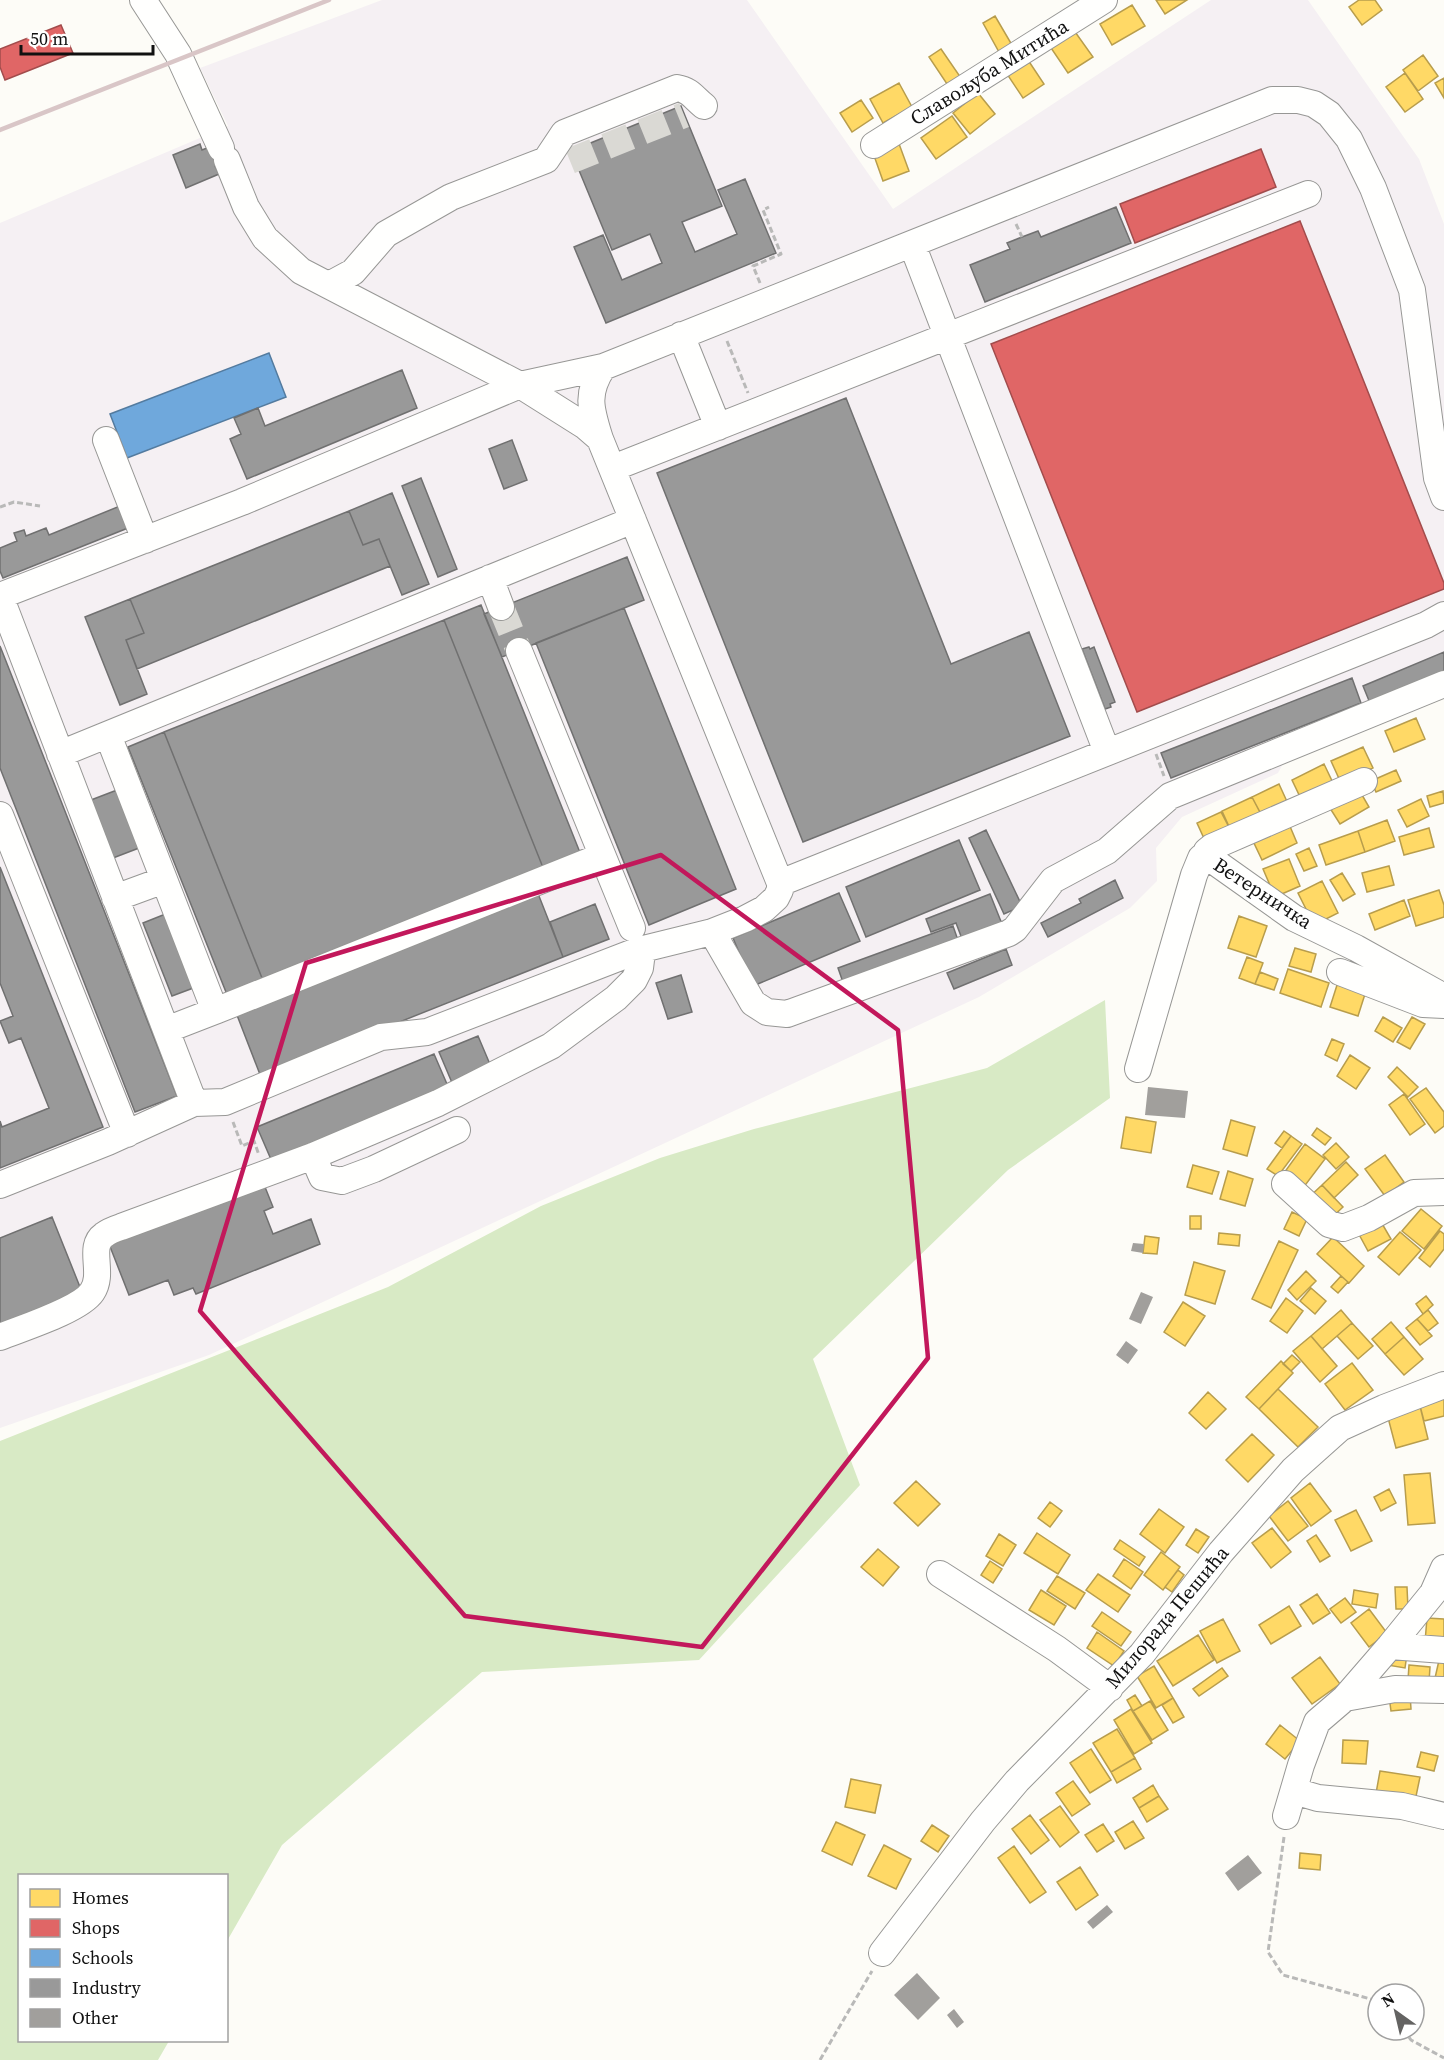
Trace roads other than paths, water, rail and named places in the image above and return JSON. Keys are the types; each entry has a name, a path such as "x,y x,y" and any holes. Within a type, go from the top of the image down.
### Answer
{"street":[{"path":"143,0 178,54 246,207 265,237 301,271 520,385 585,426 600,439"},
{"name":"Славољуба Митића","path":"874,145 1104,0"},
{"path":"329,285 353,272 386,234 451,197 546,160 564,133 677,88 691,92 695,99 704,106"},
{"path":"194,1103 0,596 242,502 520,385 603,367 1272,100 1298,100 1314,104 1329,114 1350,139 1373,188 1412,290 1442,484"},
{"path":"613,468 1308,194"},
{"path":"912,244 1107,752"},
{"path":"353,272 356,300"},
{"path":"681,335 718,427"},
{"path":"0,1185 127,1134 194,1103 225,1102 381,1036 427,1032 635,939 712,932 764,909 776,898 780,890 780,883 591,412 591,392 603,367"},
{"path":"106,440 145,540"},
{"path":"60,754 633,520"},
{"path":"490,578 501,607"},
{"path":"780,883 1426,625 1444,615"},
{"path":"0,1337 67,1310 91,1294 98,1281 96,1247 102,1236 313,1156 438,1103 551,1046 616,998 634,980 641,960 635,939 519,651"},
{"path":"712,932 753,1003 767,1012 787,1014 1009,933 1021,922 1053,880 1107,852 1170,795 1444,684"},
{"path":"108,735 215,1011"},
{"name":"Ветерничка","path":"1364,781 1212,847 1206,854 1211,861 1294,918 1356,948 1444,997"},
{"path":"0,815 127,1134"},
{"path":"1138,1069 1194,875 1206,854"},
{"path":"166,1030 602,856"},
{"path":"115,898 164,880"},
{"path":"1340,972 1423,1004 1444,1005"},
{"path":"313,1156 322,1178 342,1181 374,1169 457,1130"},
{"path":"1285,1184 1329,1224 1343,1228 1369,1218 1414,1193 1444,1192"},
{"name":"Милорада Пешића","path":"882,1953 983,1821 1017,1781 1142,1654 1221,1552 1293,1470 1340,1428 1444,1385"},
{"path":"1286,1816 1317,1722 1345,1698 1438,1595 1444,1568"},
{"path":"940,1575 1057,1649 1110,1688"},
{"path":"1390,1646 1444,1650"},
{"path":"1345,1698 1395,1689 1444,1690"},
{"path":"1294,1791 1318,1798 1402,1806 1444,1816"}],"tunnel":[{"path":"570,161 684,115"},
{"path":"501,607 519,651"}],"railway":[{"path":"0,130 329,0"}]}
